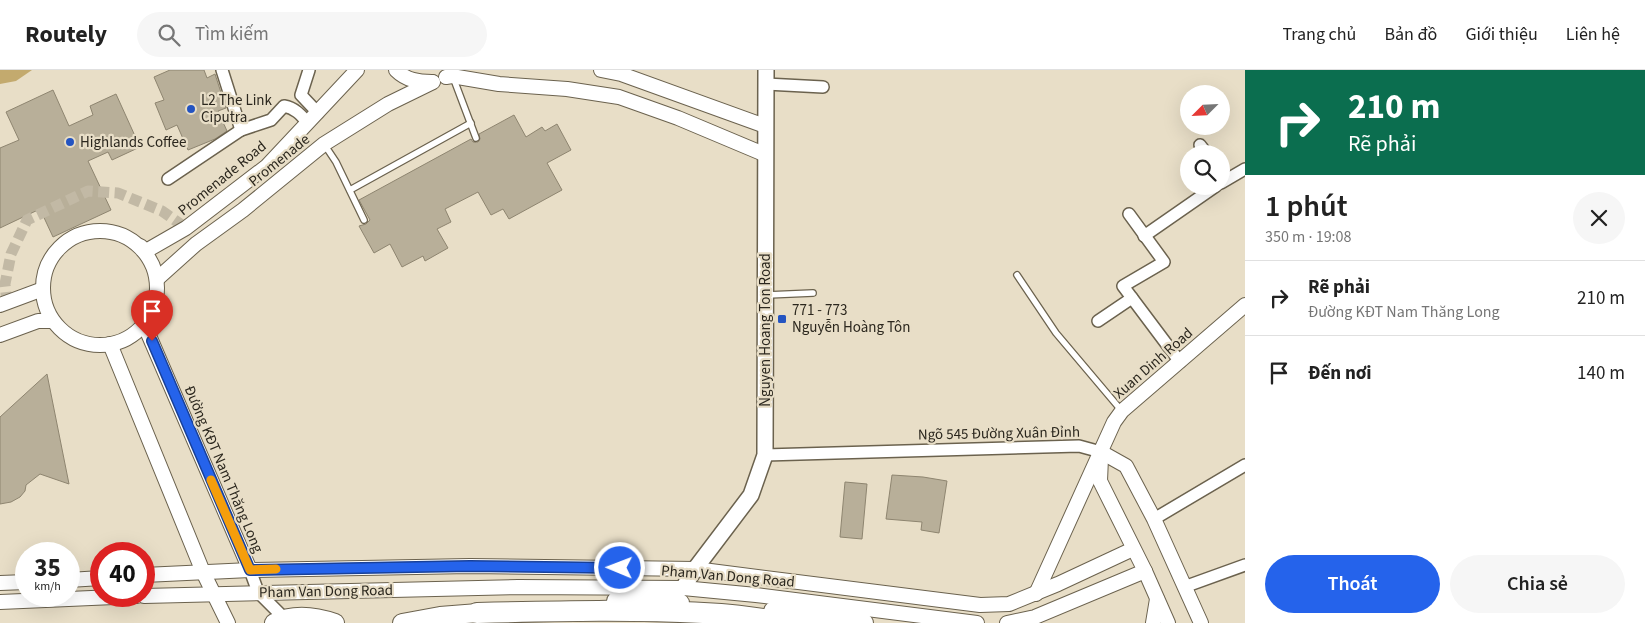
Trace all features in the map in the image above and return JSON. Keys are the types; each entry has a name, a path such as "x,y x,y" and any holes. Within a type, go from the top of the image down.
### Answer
{"highway":[{"path":"477,613 577,610 650,611 723,614 794,623"}],"main road":[{"name":"Nguyen Hoang Ton Road","path":"683,588 695,569 751,495 764,455 766,77"},
{"name":"Pham Van Dong Road","path":"402,623 440,616 578,601 652,601 724,605 864,623"},
{"name":"Pham Van Dong Road","path":"477,613 540,620 650,620 706,623"},
{"path":"279,621 297,617 318,617 335,623"}],"street":[{"path":"222,70 241,130"},
{"path":"309,70 301,95 313,118"},
{"name":"Promenade Road","path":"140,246 146,251 186,228 267,166 357,70"},
{"path":"396,70 409,79 421,82 446,76 499,84 567,89 619,97 678,118 766,155"},
{"path":"601,70 621,74 765,126"},
{"name":"Promenade","path":"157,279 196,244 243,210 324,144 388,104 446,76"},
{"path":"766,77 823,86"},
{"path":"168,179 241,130 271,120 284,106 291,107 313,118"},
{"path":"1230,175 1245,169"},
{"path":"1144,236 1203,195"},
{"path":"1129,214 1164,262 1123,286 1180,362"},
{"path":"0,335 38,321 52,322 73,338 88,344 110,344 128,338 144,324 154,308 157,289 157,279 149,258 140,246 126,236 110,231 93,231 76,235 62,244 51,257 45,273 44,299 52,322"},
{"path":"0,305 43,290"},
{"path":"1098,321 1132,298"},
{"name":"Xuan Dinh Road","path":"1036,594 1114,422 1122,412 1244,306"},
{"name":"Đường KĐT Nam Thăng Long","path":"144,324 258,592 279,621"},
{"path":"110,344 212,594 228,623"},
{"name":"Ngõ 545 Đường Xuân Đỉnh","path":"764,455 1078,446 1101,452 1126,466 1154,519 1201,622"},
{"path":"1101,452 1100,481 1145,571 1168,623"},
{"path":"1154,519 1245,465"},
{"name":"Pham Van Dong Road","path":"155,574 250,570 470,566 695,569 980,605 1009,604 1036,594 1134,549"},
{"path":"1184,586 1245,565"},
{"path":"1007,623 1035,617 1145,571"},
{"path":"0,583 15,582"},
{"name":"Pham Van Dong Road","path":"155,596 518,587 683,588 756,595 977,623"},
{"path":"0,602 90,598"},
{"path":"1153,623 1157,598"}],"lane":[{"path":"446,76 471,124 476,138"},
{"path":"350,190 471,124"},
{"path":"324,144 336,162 364,220"},
{"path":"1017,275 1056,333 1122,412"},
{"path":"765,295 813,293"}],"shaded area":[{"path":"0,70 32,70 16,81 0,84"}],"building":[{"name":"L2 The Link Ciputra","path":"170,70 204,70 207,78 215,74 226,108 218,111 227,131 215,139 188,150 177,125 166,130 155,103 164,100 154,77"},
{"path":"53,90 69,126 93,115 90,106 116,94 140,147 112,160 108,152 88,161 111,210 53,237 40,209 0,228 0,148 19,140 6,112"},
{"path":"514,115 526,137 542,127 545,131 557,124 571,150 547,163 562,190 509,219 503,209 491,215 478,192 445,209 451,222 437,229 448,248 425,261 423,256 402,267 390,244 374,253 359,226 366,224 370,220 359,200 471,139 473,142 478,142 480,139 479,134"},
{"path":"47,374 69,484 40,474 26,485 25,491 20,497 11,502 0,504 0,417"},
{"path":"892,475 947,481 939,533 921,530 922,522 886,519"},
{"path":"845,482 867,484 862,539 840,537"}],"tunnel":[{"path":"7,303 5,284 11,254 27,220 88,191 118,193 162,211 186,228"}],"slow traffic":[{"path":"211,480 250,570 276,569"}],"place":[{"name":"L2 The Link Ciputra","path":"191,109"},
{"name":"Highlands Coffee","path":"70,142"},
{"name":"771 - 773 Nguyễn Hoàng Tôn","path":"782,319"}],"route":[{"path":"152,341 250,570 470,566 620,568"}]}
